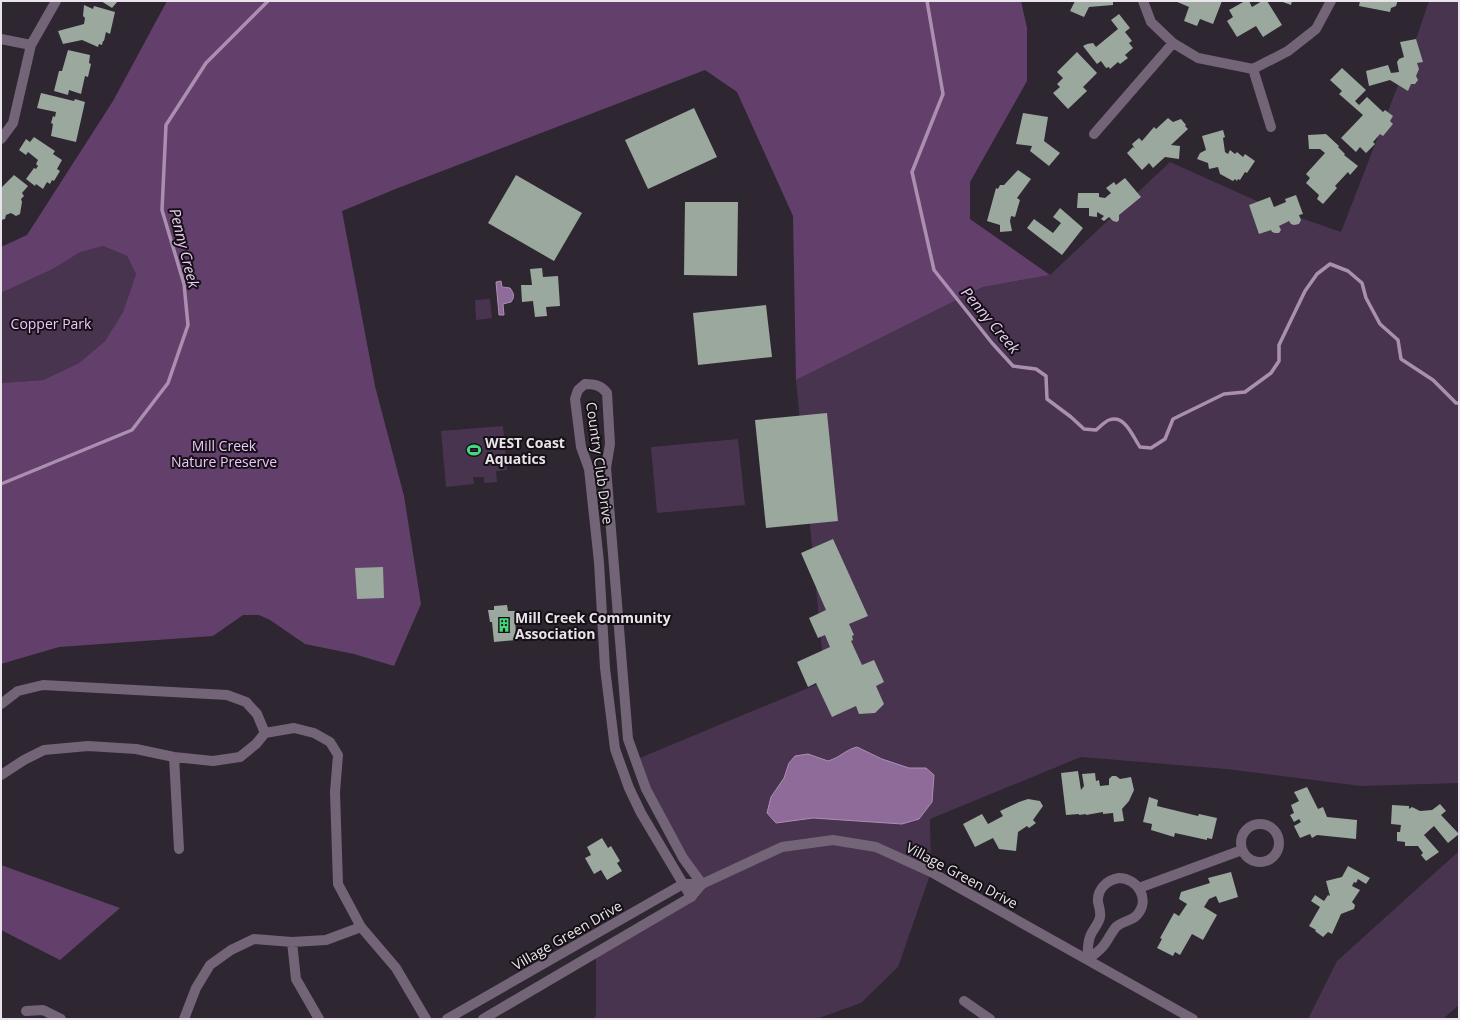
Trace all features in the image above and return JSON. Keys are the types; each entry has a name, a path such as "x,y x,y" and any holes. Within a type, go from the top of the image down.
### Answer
{"street":[{"path":"1,139 13,122 31,45 56,1"},
{"path":"1143,1 1151,22 1173,43 1198,58 1253,69 1288,51 1316,29 1331,1"},
{"path":"1,39 31,45"},
{"path":"1094,134 1173,43"},
{"path":"1253,69 1271,127"},
{"name":"Country Club Drive","path":"691,897 641,813 629,788 615,749 605,668 599,562 589,469 581,447 575,399 578,390 585,384 594,384 603,388 607,393 610,444 606,468 628,739 646,789 683,858 702,884"},
{"path":"1,704 18,691 43,685 227,695 246,702 257,714 265,733"},
{"path":"1,775 24,760 44,750 88,746 136,749 174,757 213,760 240,757 256,744 265,733 294,728 314,733 330,742 338,755 335,792 338,884 361,927 396,968 426,1019"},
{"path":"174,757 179,849"},
{"name":"Village Green Drive","path":"447,1019 683,884 702,884 782,847 833,840 876,847 931,872 1193,1019"},
{"path":"1139,888 1242,850"},
{"path":"1124,878 1133,881 1139,888 1143,902 1137,915 1117,926 1103,947 1088,959 1089,938 1100,919 1098,901 1102,887 1114,879 1124,878"},
{"name":"Village Green Drive","path":"483,1019 691,897 702,884"},
{"path":"184,1019 196,988 210,965 231,950 254,939 292,942 326,940 361,927"},
{"path":"292,942 296,979 319,1019"},
{"path":"964,1001 990,1019"},
{"path":"26,1011 44,1010 61,1019"}],"green space":[{"name":"Mill Creek Nature Preserve","path":"167,1 1021,1 1027,28 1027,81 970,182 970,219 1050,275 983,287 796,380 793,216 737,92 705,70 342,211 375,386 404,496 421,604 394,666 354,654 305,644 270,620 259,615 243,615 213,636 59,647 1,664 1,383 43,380 79,363 105,341 123,312 136,274 127,256 103,246 80,252 53,269 1,293 1,247 27,235 113,101"},
{"path":"1429,1 1459,1 1459,783 1361,786 1226,769 1081,757 930,819 931,872 898,967 861,1003 816,1019 594,1019 596,1015 596,953 702,884 635,760 825,681 796,380 983,287 1050,275 1170,162 1275,209 1341,232 1416,39"},
{"name":"Copper Park","path":"103,246 127,256 136,274 123,312 105,341 79,363 43,380 1,383 1,293 53,269 80,251"},
{"path":"490,299 492,318 476,320 475,300"},
{"name":"WEST Coast Aquatics","path":"503,426 507,470 496,471 497,482 484,483 484,477 473,477 474,484 446,487 441,431"},
{"path":"738,439 745,505 657,513 651,447"},
{"path":"1459,851 1459,1005 1443,1019 1308,1019 1337,961"},
{"path":"1,865 120,908 60,960 1,930"}],"shaded area":[{"path":"501,281 502,287 510,288 514,295 511,302 503,304 504,315 499,315 496,282"},
{"path":"857,747 882,759 909,768 926,768 934,775 932,802 919,819 902,824 813,818 776,823 767,813 771,797 784,778 789,763 795,756 808,754 828,761"}],"building":[{"path":"101,1 118,1 112,8"},
{"path":"1075,1 1113,1 1113,5 1089,7 1084,17 1070,11"},
{"path":"1175,1 1222,1 1213,24 1200,19 1197,26 1184,21 1189,7"},
{"path":"1245,1 1249,1 1252,7 1262,1 1267,1 1282,25 1263,37 1256,26 1237,37 1227,21 1233,17 1229,10"},
{"path":"1280,1 1292,1 1291,5"},
{"path":"1360,1 1397,1 1397,3 1396,6 1391,8 1390,12 1359,6"},
{"path":"84,5 93,9 94,6 115,12 110,34 106,32 102,45 99,44 98,47 82,40 63,44 58,31 84,24"},
{"path":"1119,14 1130,28 1125,32 1132,41 1129,43 1133,48 1125,55 1128,58 1120,64 1118,62 1110,69 1109,67 1106,68 1101,61 1097,64 1083,46 1093,43 1096,47 1118,29 1111,20"},
{"path":"1416,39 1423,62 1417,63 1419,69 1416,76 1418,80 1415,84 1411,84 1408,91 1390,80 1369,86 1366,71 1388,65 1391,73 1399,72 1397,62 1399,59 1404,57 1400,42"},
{"path":"68,50 90,55 89,63 91,64 88,77 85,76 81,94 69,90 68,95 54,91 59,71 62,71"},
{"path":"1077,52 1097,73 1083,87 1087,91 1068,109 1053,93 1060,87 1057,84 1063,78 1057,72"},
{"path":"1342,68 1366,90 1355,101 1359,105 1367,97 1383,112 1385,110 1393,116 1390,121 1393,124 1383,136 1380,134 1373,142 1375,144 1366,153 1360,147 1356,152 1341,138 1363,115 1339,94 1342,91 1330,80"},
{"path":"41,93 74,101 75,99 85,102 76,142 51,136 53,124 51,123 56,112 37,108"},
{"path":"694,108 717,157 648,189 625,140"},
{"path":"1023,113 1048,117 1044,141 1060,153 1049,166 1030,151 1032,146 1016,144"},
{"path":"1168,118 1173,122 1181,119 1188,129 1171,145 1180,146 1179,159 1165,157 1153,168 1149,163 1142,170 1127,153 1133,147 1135,149 1132,144 1139,138 1142,141 1154,127 1156,129"},
{"path":"1223,130 1225,137 1223,138 1225,152 1228,154 1230,150 1235,154 1237,152 1243,157 1245,154 1255,161 1247,173 1245,172 1240,180 1238,179 1237,181 1235,179 1233,181 1220,174 1218,167 1209,169 1208,163 1197,159 1200,153 1206,150 1202,136"},
{"path":"1326,134 1339,146 1338,147 1345,154 1344,155 1358,166 1350,175 1348,172 1335,186 1337,188 1323,204 1317,199 1319,195 1306,183 1310,178 1306,174 1325,153 1320,149 1309,149 1308,135"},
{"path":"34,137 55,151 53,154 62,160 57,169 60,171 54,181 52,180 50,184 47,182 43,189 36,184 35,186 26,179 34,168 36,169 38,166 36,164 38,160 28,152 26,155 19,150 26,139 30,142"},
{"path":"1018,170 1031,179 1017,198 1020,200 1015,217 1011,216 1010,221 1012,231 1000,232 1000,225 987,221 996,188 998,189 1000,185 1004,185"},
{"path":"14,175 28,186 22,193 24,196 21,199 20,214 16,216 11,213 6,215 5,219 1,220 1,188"},
{"path":"516,175 582,213 554,261 488,223"},
{"path":"1125,178 1141,197 1119,215 1119,220 1117,222 1113,221 1109,217 1104,221 1101,219 1104,216 1097,212 1097,217 1089,216 1089,208 1077,208 1078,193 1099,193 1099,197 1105,198 1111,193 1106,188 1114,182 1116,185"},
{"path":"1296,195 1303,214 1299,215 1301,220 1299,224 1294,225 1289,221 1279,226 1281,230 1279,233 1272,232 1271,230 1259,234 1249,205 1270,197 1274,207 1286,202 1285,199"},
{"path":"685,202 738,202 737,276 684,275"},
{"path":"1060,208 1083,228 1062,255 1027,228 1034,219 1053,233 1061,223 1053,217"},
{"path":"542,268 543,277 558,276 560,306 546,307 547,316 535,317 533,301 522,302 521,285 532,285 530,269"},
{"path":"766,305 772,357 698,365 693,313"},
{"path":"827,413 838,521 766,528 755,420"},
{"path":"833,539 868,616 849,624 854,635 852,636 853,640 851,641 862,665 874,660 884,682 876,686 884,704 875,713 859,714 856,706 832,717 816,683 808,687 797,662 830,647 825,635 818,638 809,618 826,610 801,553"},
{"path":"383,567 384,598 357,599 355,568"},
{"name":"Mill Creek Community Association","path":"507,605 508,611 515,611 516,640 494,642 492,622 490,622 488,610 494,610 494,606"},
{"path":"1078,771 1081,790 1084,786 1082,774 1095,773 1096,781 1099,780 1100,786 1109,785 1109,779 1112,776 1116,776 1120,779 1131,777 1134,790 1129,801 1122,809 1124,821 1114,822 1113,813 1103,814 1103,812 1086,815 1066,815 1061,773"},
{"path":"1307,787 1318,809 1323,807 1327,817 1357,820 1356,839 1317,835 1312,838 1310,834 1300,838 1294,826 1301,822 1299,819 1294,822 1290,815 1294,813 1291,805 1299,801 1294,792"},
{"path":"1149,797 1158,800 1157,806 1198,816 1199,814 1217,818 1212,839 1207,838 1207,840 1175,833 1174,837 1151,830 1152,824 1143,822"},
{"path":"1028,799 1040,801 1043,806 1033,820 1036,823 1029,828 1027,826 1018,832 1016,851 999,849 993,838 975,847 963,824 982,814 988,824 1003,816 1000,811"},
{"path":"1440,804 1446,811 1441,815 1459,834 1448,843 1434,826 1424,835 1439,852 1426,861 1421,855 1423,853 1418,846 1405,846 1405,842 1397,841 1397,832 1400,832 1401,825 1391,824 1392,805 1409,806 1409,809 1412,807 1420,811 1432,810"},
{"path":"602,838 608,848 611,846 620,861 617,863 622,871 607,880 601,870 594,874 585,858 591,855 587,847"},
{"path":"1348,866 1370,878 1366,884 1358,879 1356,883 1354,882 1352,886 1360,890 1352,902 1355,905 1354,909 1341,914 1332,934 1328,932 1323,937 1309,926 1320,907 1311,901 1315,895 1324,901 1328,895 1330,896 1326,881 1342,877"},
{"path":"1231,872 1238,897 1219,903 1216,896 1209,899 1204,907 1217,915 1203,940 1192,934 1180,955 1175,952 1173,956 1157,948 1162,939 1160,938 1174,913 1179,916 1187,904 1179,899 1181,892 1210,883 1208,878"}],"waterway":[{"name":"Penny Creek","path":"1,484 132,430 168,383 188,325 184,284 162,210 166,125 206,63 268,1"},
{"name":"Penny Creek","path":"927,1 943,94 912,172 934,270 992,343 1013,366 1036,369 1046,376 1047,399 1084,429 1096,430 1109,420 1120,420 1131,432 1140,447 1151,448 1165,439 1173,419 1224,394 1245,392 1271,373 1279,361 1279,345 1305,291 1317,274 1330,264 1348,271 1362,283 1366,298 1380,324 1398,340 1401,359 1433,380 1456,403 1459,403"}],"place":[{"name":"WEST Coast Aquatics","path":"474,450"},
{"name":"Mill Creek Community Association","path":"504,625"}]}
